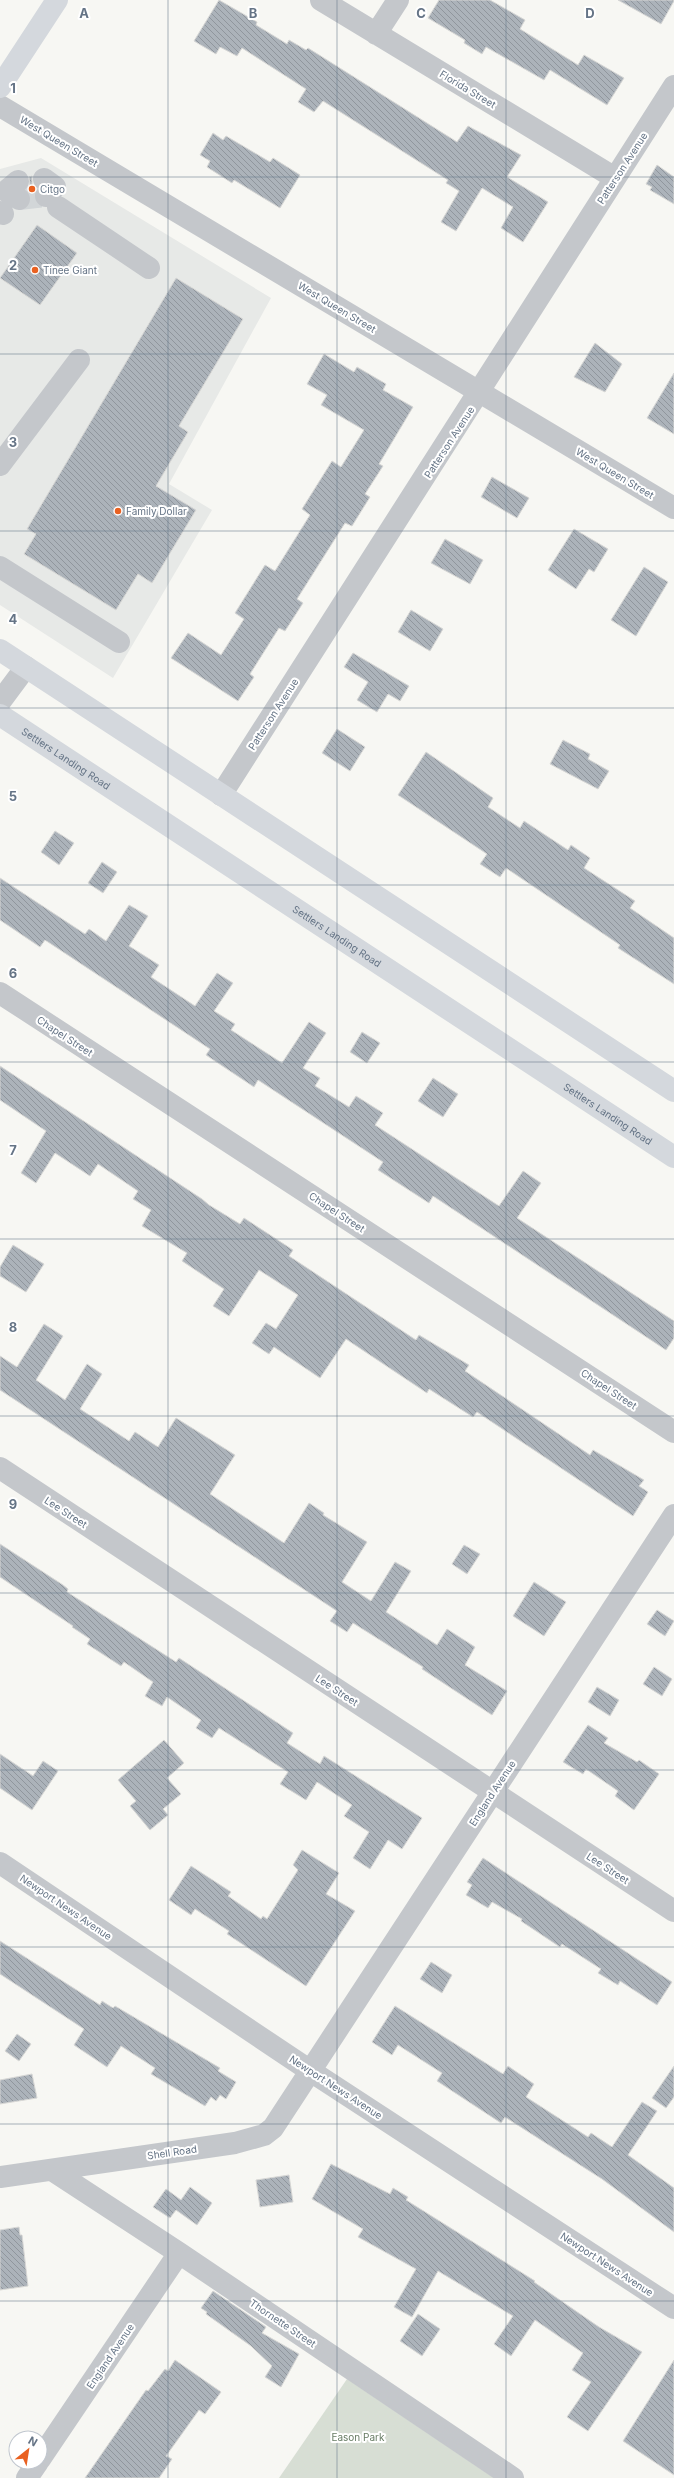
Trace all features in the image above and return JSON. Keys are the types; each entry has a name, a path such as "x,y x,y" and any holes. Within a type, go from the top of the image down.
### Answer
{"main road":[{"path":"0,87 57,0"},
{"path":"0,650 674,1091"},
{"name":"Settlers Landing Road","path":"0,715 674,1157"}],"street":[{"name":"Florida Street","path":"321,0 615,178"},
{"path":"376,34 398,0"},
{"name":"Patterson Avenue","path":"221,795 480,393 674,86"},
{"name":"West Queen Street","path":"0,106 674,508"},
{"path":"54,193 149,268"},
{"path":"0,465 79,360"},
{"path":"0,567 119,642"},
{"path":"0,702 26,667"},
{"name":"Chapel Street","path":"0,993 674,1432"},
{"name":"Lee Street","path":"0,1468 674,1911"},
{"name":"England Avenue","path":"309,2070 674,1515"},
{"name":"Newport News Avenue","path":"0,1863 309,2070 674,2308"},
{"name":"Shell Road","path":"0,2177 235,2143 264,2135 273,2128 309,2070"},
{"name":"Thornette Street","path":"52,2170 179,2253 513,2478"},
{"name":"England Avenue","path":"48,2447 179,2253"}],"shaded area":[{"path":"41,158 271,298 169,484 212,510 113,678 0,605 0,169"}],"green space":[{"name":"Eason Park","path":"347,2379 494,2478 279,2478"}],"building":[{"path":"219,0 257,22 256,25 287,44 289,40 306,50 308,48 457,142 468,126 521,155 507,177 548,202 523,242 501,228 513,207 482,188 456,231 441,222 459,191 446,183 448,180 323,101 314,112 298,102 306,89 242,48 237,56 220,47 216,54 194,41"},
{"path":"439,0 490,0 525,20 520,29 578,65 584,55 624,78 607,105 550,70 544,80 486,47 482,54 464,43 465,40 428,18"},
{"path":"618,0 674,0 674,1 661,24"},
{"path":"213,133 223,140 226,136 270,162 273,158 300,175 280,208 234,180 232,183 207,167 210,161 200,155"},
{"path":"657,165 674,177 674,204 650,190 652,187 646,184"},
{"path":"32,176 32,184 36,189 34,193 36,203 30,203 30,193 27,190 30,185 29,177"},
{"name":"Tinee Giant","path":"37,225 77,253 40,305 0,278"},
{"path":"176,278 243,319 179,426 188,432 156,486 196,510 152,583 138,574 116,610 24,554 36,534 27,529"},
{"path":"595,343 622,364 605,392 574,377"},
{"path":"324,354 354,372 357,367 386,384 383,390 413,407 379,464 383,466 365,494 370,497 352,526 345,523 297,599 303,603 285,631 279,628 250,674 254,677 238,701 171,658 188,633 221,655 244,619 235,613 265,565 275,571 310,515 302,509 332,461 341,467 364,430 321,405 327,395 307,384"},
{"path":"674,373 674,434 647,418"},
{"path":"492,477 529,498 517,518 481,497"},
{"path":"574,529 608,549 594,572 589,569 576,589 548,570"},
{"path":"445,539 483,560 470,584 431,563"},
{"path":"644,567 668,582 636,636 611,620"},
{"path":"411,610 443,629 430,651 398,632"},
{"path":"353,653 409,686 400,701 388,694 377,712 357,700 368,682 344,667"},
{"path":"337,729 365,747 350,771 322,753"},
{"path":"563,740 590,754 588,759 609,771 598,789 550,764"},
{"path":"426,752 493,798 488,807 520,828 524,821 568,850 571,845 590,858 584,868 635,901 630,908 674,938 674,984 618,948 620,945 506,868 500,877 480,864 487,854 398,795"},
{"path":"55,831 74,843 59,865 41,852"},
{"path":"102,862 117,872 103,893 88,883"},
{"path":"0,878 85,934 89,929 106,941 129,905 148,916 129,946 159,965 151,977 195,1006 217,973 233,983 214,1011 235,1024 231,1030 282,1063 309,1022 326,1033 303,1068 320,1078 315,1086 349,1107 356,1096 383,1113 375,1125 499,1206 523,1171 541,1183 517,1218 674,1321 674,1338 666,1350 433,1196 429,1203 378,1170 383,1162 258,1080 254,1087 206,1055 210,1049 45,940 40,947 0,920"},
{"path":"362,1032 380,1043 367,1063 350,1052"},
{"path":"0,1066 209,1205 240,1224 244,1218 293,1250 289,1256 416,1340 419,1335 469,1365 465,1371 590,1455 593,1450 644,1480 639,1486 648,1492 633,1516 477,1412 473,1417 429,1389 427,1393 346,1339 320,1378 274,1347 269,1354 252,1343 266,1323 276,1329 298,1295 259,1270 229,1316 213,1306 224,1289 182,1261 187,1253 142,1226 151,1210 133,1199 138,1191 98,1164 90,1176 55,1153 36,1183 21,1173 46,1131 0,1100"},
{"path":"433,1078 458,1094 443,1117 418,1101"},
{"path":"13,1245 44,1264 26,1292 0,1276 0,1267"},
{"path":"44,1324 63,1336 36,1380 65,1400 87,1364 102,1374 80,1409 129,1441 135,1432 158,1447 176,1418 235,1455 210,1494 284,1543 309,1503 324,1513 323,1515 367,1542 342,1582 371,1601 395,1562 411,1571 386,1612 437,1645 447,1629 475,1647 465,1665 507,1691 492,1715 422,1669 423,1667 353,1623 347,1632 330,1621 337,1611 0,1390 0,1356 17,1367"},
{"path":"0,1544 63,1585 68,1589 67,1592 176,1662 179,1658 293,1733 287,1743 320,1764 324,1756 422,1818 402,1849 388,1840 370,1869 353,1858 369,1832 344,1816 352,1805 317,1782 306,1800 280,1784 288,1772 219,1728 212,1738 196,1728 201,1720 167,1697 162,1706 145,1696 153,1682 124,1662 121,1666 87,1644 90,1639 0,1577"},
{"path":"464,1545 480,1554 467,1574 452,1564"},
{"path":"534,1582 566,1602 544,1636 513,1616"},
{"path":"657,1610 674,1621 665,1636 647,1624"},
{"path":"654,1667 672,1679 662,1696 643,1684"},
{"path":"597,1687 619,1700 610,1716 588,1702"},
{"path":"588,1725 608,1738 604,1743 637,1762 639,1760 659,1774 634,1810 615,1796 618,1791 586,1769 583,1774 563,1762"},
{"path":"164,1740 184,1763 167,1778 181,1794 163,1809 168,1815 150,1830 130,1806 136,1801 118,1780"},
{"path":"0,1754 33,1776 43,1761 58,1771 32,1810 0,1788"},
{"path":"302,1850 339,1873 326,1894 355,1911 306,1986 227,1934 229,1931 195,1909 191,1915 169,1900 191,1866 231,1892 228,1896 261,1919 263,1916 267,1919 298,1870 293,1865"},
{"path":"483,1858 672,1982 657,2005 620,1981 618,1985 598,1973 601,1969 562,1944 560,1947 521,1921 522,1919 492,1902 488,1908 466,1895 472,1885 467,1882"},
{"path":"0,1941 100,2005 102,2001 113,2008 115,2006 220,2068 218,2071 236,2082 226,2099 220,2095 216,2101 211,2097 205,2106 151,2074 155,2068 121,2046 107,2067 74,2045 84,2029 0,1974"},
{"path":"431,1962 452,1975 442,1993 420,1979"},
{"path":"395,2006 503,2074 508,2066 534,2084 526,2097 588,2137 591,2133 612,2147 642,2102 657,2111 628,2155 674,2188 674,2232 602,2179 505,2117 501,2123 437,2081 442,2073 398,2045 392,2055 372,2042"},
{"path":"17,2034 31,2044 19,2061 5,2051"},
{"path":"674,2066 674,2097 666,2108 652,2098"},
{"path":"32,2074 37,2098 0,2104 0,2080"},
{"path":"331,2164 390,2194 393,2188 408,2197 406,2200 535,2281 534,2282 599,2327 642,2352 588,2431 567,2417 591,2382 572,2370 583,2353 535,2320 511,2356 494,2344 513,2316 438,2271 412,2317 394,2307 416,2269 358,2237 363,2229 312,2199"},
{"path":"289,2175 293,2202 260,2207 256,2180"},
{"path":"190,2187 212,2203 197,2225 176,2210 170,2218 153,2207 166,2189 181,2200"},
{"path":"19,2227 20,2235 22,2235 28,2286 0,2290 0,2230"},
{"path":"213,2291 266,2327 262,2333 299,2354 281,2387 265,2377 272,2366 251,2346 206,2314 207,2312 201,2308"},
{"path":"418,2314 440,2329 422,2356 400,2341"},
{"path":"175,2360 221,2392 205,2414 199,2410 166,2456 172,2459 159,2478 85,2478 146,2390 148,2391 165,2369 168,2371"},
{"path":"674,2360 674,2475 623,2441"}],"tunnel":[{"path":"19,199 46,196"}],"place":[{"name":"Citgo","path":"32,189"},
{"name":"Tinee Giant","path":"35,270"},
{"name":"Family Dollar","path":"118,511"}]}
